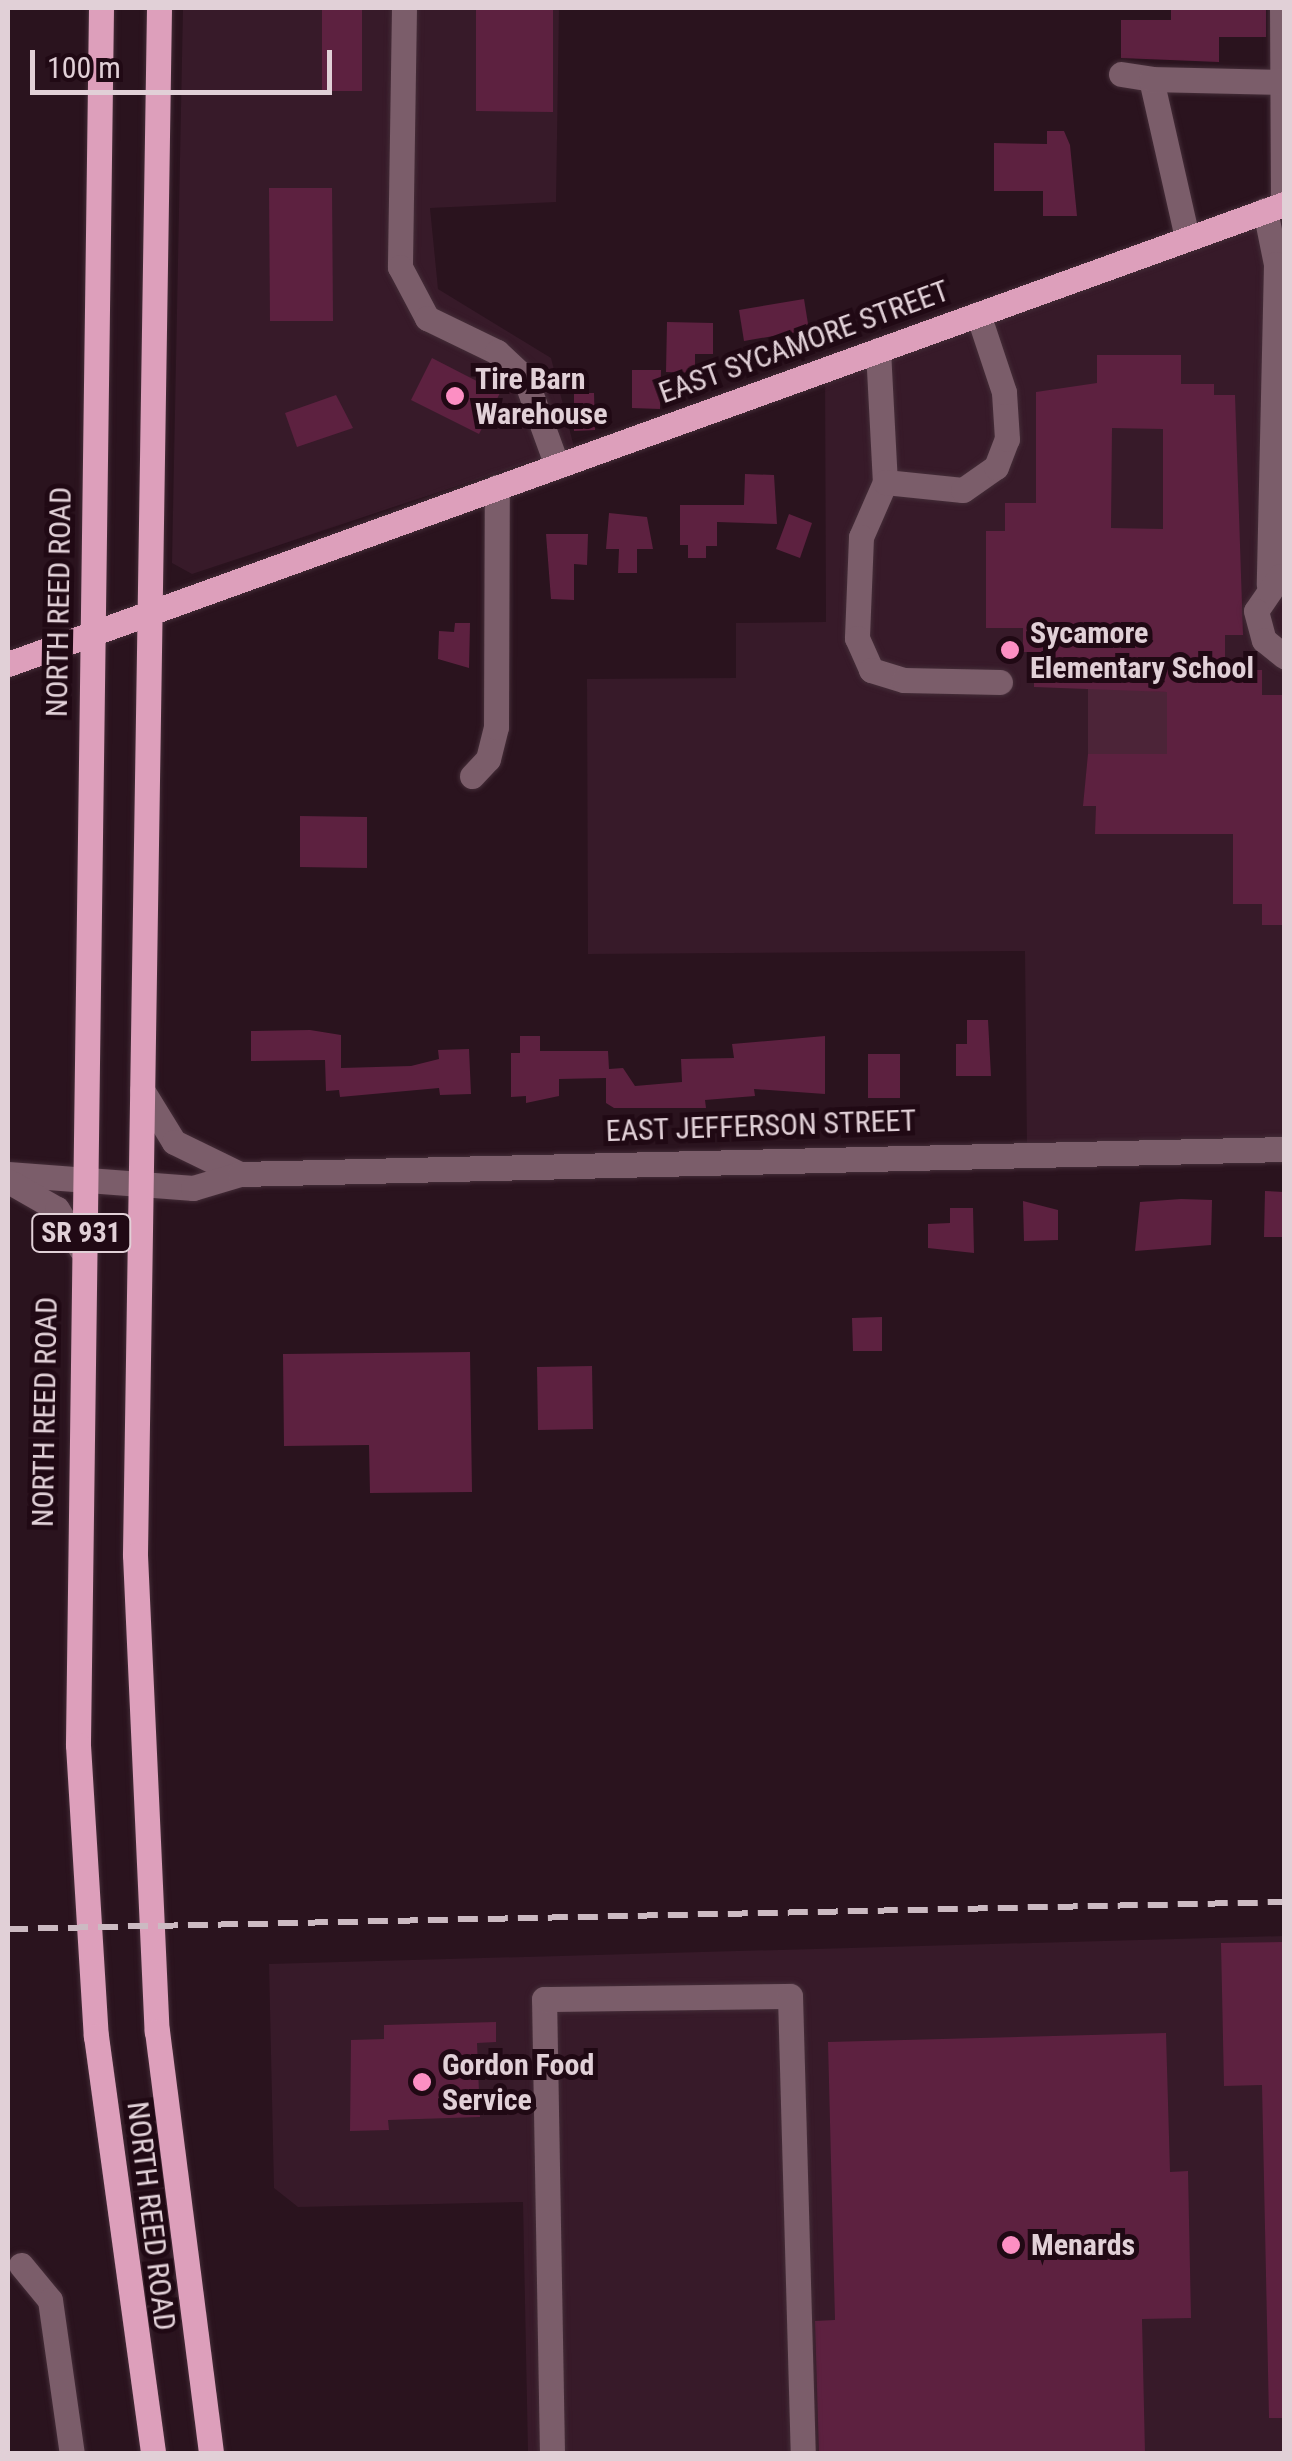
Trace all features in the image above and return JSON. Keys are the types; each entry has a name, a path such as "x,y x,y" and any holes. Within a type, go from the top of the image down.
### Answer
{"main road":[{"name":"NORTH REED ROAD","path":"101,8 75,1546 88,1928 114,2191 152,2454"},
{"name":"NORTH REED ROAD","path":"159,8 146,614 134,1556 149,1926 172,2186 211,2454"},
{"name":"EAST SYCAMORE STREET","path":"8,664 1278,206"}],"street":[{"path":"404,8 400,267 427,318 498,352 525,378 556,466"},
{"path":"1282,8 1277,579 1258,626 1284,656"},
{"path":"1122,74 1283,90"},
{"path":"1152,79 1188,238"},
{"path":"885,482 964,490 996,467 1007,439 1004,392 978,314"},
{"path":"878,350 885,482 861,538 855,604 857,638 872,670 904,680 1000,682"},
{"path":"472,776 488,759 496,727 498,487"},
{"name":"EAST JEFFERSON STREET","path":"142,1090 174,1142 240,1174"},
{"name":"EAST JEFFERSON STREET","path":"8,1178 82,1174 140,1188 193,1188 240,1174 1284,1149"},
{"name":"EAST JEFFERSON STREET","path":"8,1178 57,1210 81,1249"},
{"path":"552,2454 544,1999 790,1996 802,2454"},
{"path":"21,2265 50,2300 72,2454"}],"shaded area":[{"path":"183,8 559,8 556,202 430,208 438,289 551,358 574,447 192,574 172,563"},
{"name":"Sycamore Elementary School","path":"1284,204 1284,1149 1027,1151 1025,951 588,954 587,679 736,678 736,623 826,622 825,369"},
{"path":"1088,687 1167,692 1167,754 1088,754"},
{"path":"1284,1936 1284,2453 528,2453 523,2202 298,2207 274,2188 269,1964"}],"building":[{"path":"322,8 362,8 362,91 322,91"},
{"path":"476,8 553,8 553,112 476,111"},
{"path":"1171,8 1266,8 1266,37 1219,37 1219,62 1121,58 1121,20 1171,20"},
{"path":"1047,131 1064,131 1070,145 1077,216 1043,216 1043,191 994,191 994,143 1047,144"},
{"path":"269,188 332,188 333,321 270,321"},
{"path":"804,299 809,330 744,341 739,310"},
{"path":"667,322 713,323 713,354 695,354 695,373 666,372"},
{"path":"1097,355 1181,355 1181,384 1214,384 1214,395 1235,395 1243,635 1225,635 1225,670 1262,670 1262,695 1284,695 1284,925 1262,925 1262,904 1233,904 1233,834 1095,834 1096,806 1083,806 1088,754 1167,754 1167,692 1034,687 1034,652 1023,652 1023,628 986,628 986,531 1005,531 1005,503 1036,503 1036,392 1097,383","holes":["1112,428 1163,429 1163,529 1111,528"]},
{"name":"Tire Barn Warehouse","path":"432,358 500,393 479,434 411,400"},
{"path":"632,370 661,370 660,409 632,408"},
{"path":"574,393 594,393 595,430 574,431"},
{"path":"336,395 353,428 297,447 285,413"},
{"path":"745,474 774,475 777,524 717,522 717,546 706,546 706,558 688,558 688,545 680,545 680,505 744,505"},
{"path":"609,513 647,517 653,549 637,549 637,573 618,573 619,549 606,549"},
{"path":"789,514 812,523 800,558 776,549"},
{"path":"546,534 588,534 587,565 574,564 574,600 551,599"},
{"path":"455,623 470,623 469,668 438,659 439,631 454,632"},
{"path":"300,816 367,817 367,868 300,867"},
{"path":"967,1020 988,1020 991,1076 956,1076 956,1044 967,1044"},
{"path":"310,1030 341,1035 341,1068 411,1066 439,1059 438,1050 469,1049 471,1094 440,1095 439,1088 340,1097 339,1090 326,1091 325,1060 251,1061 251,1031"},
{"path":"520,1036 540,1036 540,1051 608,1051 609,1069 623,1068 635,1086 682,1082 681,1059 734,1058 732,1044 825,1036 825,1094 754,1089 755,1096 705,1100 706,1108 614,1108 606,1103 606,1078 559,1079 559,1096 526,1103 526,1096 511,1097 511,1053 520,1053"},
{"path":"868,1054 900,1054 900,1098 868,1098"},
{"path":"1265,1191 1284,1192 1284,1237 1264,1237"},
{"path":"1212,1200 1211,1245 1135,1251 1140,1202"},
{"path":"1023,1201 1058,1210 1058,1240 1024,1241"},
{"path":"950,1208 973,1208 974,1253 928,1248 928,1224 950,1223"},
{"path":"882,1317 882,1351 853,1351 852,1318"},
{"path":"470,1352 472,1492 370,1493 369,1445 284,1446 283,1354"},
{"path":"592,1366 593,1429 538,1430 537,1367"},
{"path":"1284,1942 1284,2418 1269,2418 1262,2085 1224,2086 1221,1943"},
{"path":"496,2022 496,2042 477,2043 480,2117 388,2120 389,2130 350,2131 351,2040 384,2039 384,2025"},
{"name":"Menards","path":"1166,2033 1170,2172 1188,2171 1191,2318 1142,2319 1145,2454 819,2454 815,2321 835,2320 828,2042"}],"railway":[{"path":"8,1929 1284,1902"}],"place":[{"name":"Tire Barn Warehouse","path":"455,396"},
{"name":"Sycamore Elementary School","path":"1010,650"},
{"name":"Gordon Food Service","path":"422,2082"},
{"name":"Menards","path":"1011,2245"}]}
